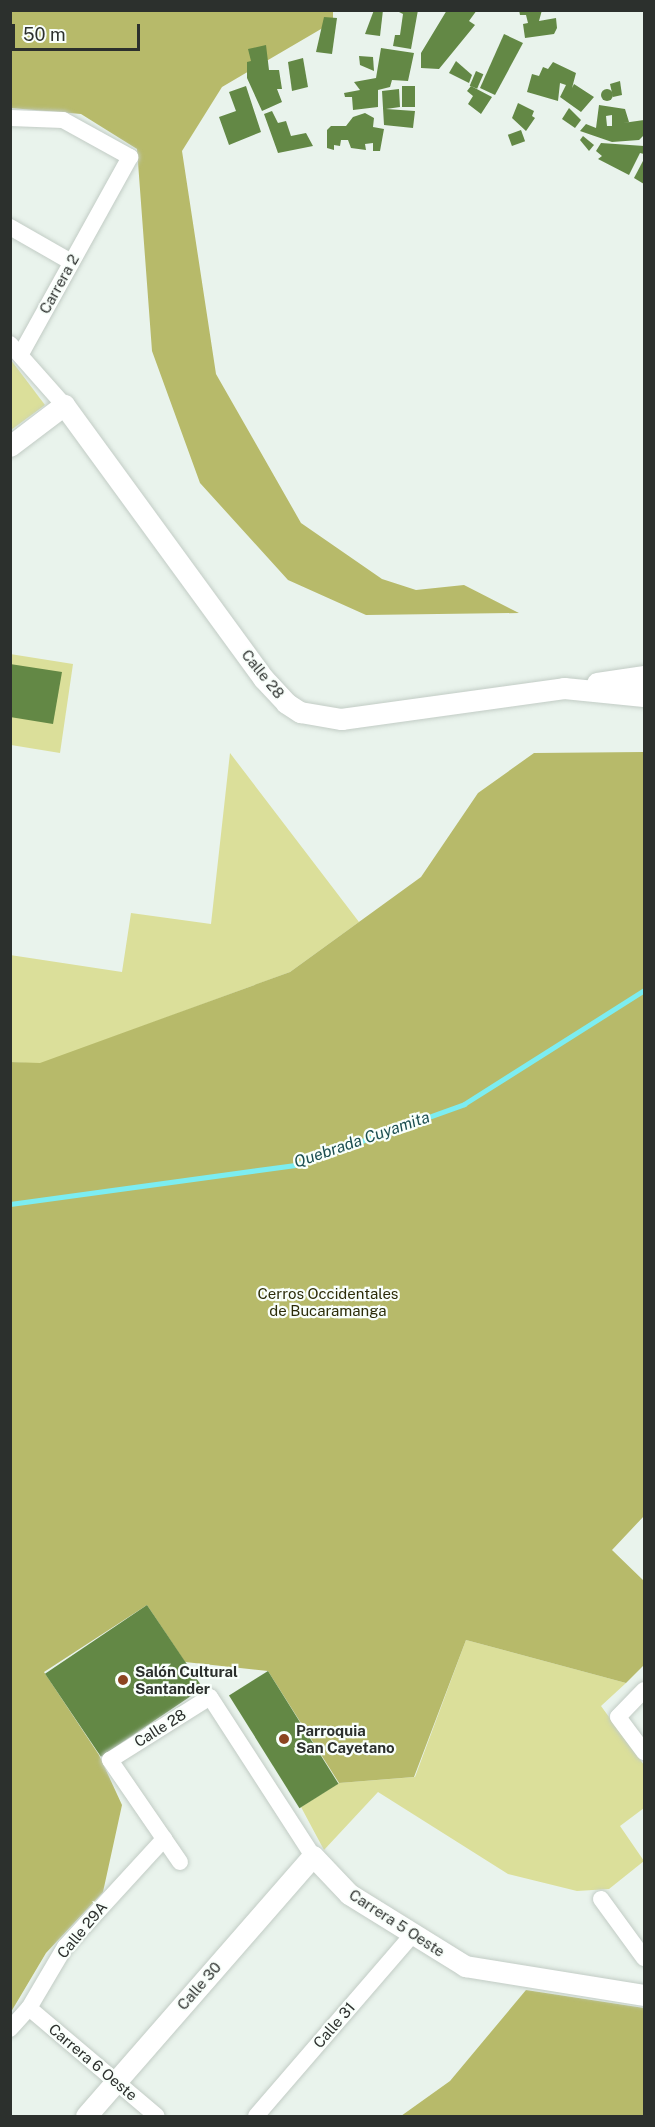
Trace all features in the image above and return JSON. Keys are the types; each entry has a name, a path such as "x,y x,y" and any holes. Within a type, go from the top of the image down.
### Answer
{"street":[{"name":"Carrera 2","path":"10,118 63,120 130,157 71,262 16,348 64,405"},
{"path":"10,227 71,262"},
{"path":"10,446 64,405"},
{"name":"Calle 28","path":"64,405 263,678 286,703 300,712 341,719 564,688 645,696"},
{"path":"564,688 645,676"},
{"path":"645,1690 618,1717 645,1752"},
{"name":"Calle 28","path":"164,1839 110,1760 210,1697"},
{"name":"Carrera 5 Oeste","path":"210,1697 313,1856 339,1886 413,1934 476,1969 645,1995"},
{"path":"164,1839 180,1862"},
{"name":"Calle 29A","path":"10,2029 29,2008 65,1947 164,1839"},
{"name":"Calle 30","path":"86,2116 313,1856"},
{"path":"601,1899 645,1958"},
{"name":"Calle 31","path":"256,2116 413,1934"},
{"name":"Carrera 6 Oeste","path":"29,2008 157,2116"}],"green space":[{"path":"11,11 333,11 333,22 222,87 182,151 216,374 301,523 382,579 416,590 464,585 519,613 366,615 288,580 200,483 152,351 137,149 81,114 11,108"},
{"path":"11,360 45,405 11,430"},
{"path":"10,654 73,664 60,753 11,745"},
{"name":"Cerros Occidentales de Bucaramanga","path":"644,752 644,1516 612,1550 644,1581 644,1665 626,1683 466,1640 414,1777 339,1783 268,1671 185,1662 147,1605 44,1672 99,1755 122,1805 103,1892 46,1953 11,2012 10,1062 40,1063 290,972 421,877 478,793 534,753"},
{"path":"230,753 359,922 290,972 40,1064 11,1062 10,955 122,972 131,913 211,924"},
{"path":"466,1640 626,1683 601,1706 644,1765 644,1808 620,1826 644,1861 609,1889 577,1891 508,1874 378,1792 324,1850 301,1807 339,1783 415,1777"},
{"path":"526,1990 644,2008 644,2116 401,2116 450,2081"}],"building":[{"path":"374,10 383,10 380,36 365,34"},
{"path":"395,10 418,10 411,49 393,46 395,35 400,35 403,14"},
{"path":"447,10 477,10 469,21 475,25 439,69 421,68 421,53"},
{"path":"519,10 542,10 539,21 556,18 557,28 554,34 525,38 523,24 528,23 526,15 520,15"},
{"path":"324,17 337,18 332,54 316,52"},
{"path":"504,34 523,43 495,95 480,88"},
{"path":"266,45 269,70 279,70 282,89 277,89 282,102 262,111 247,78 247,62 251,61 248,49"},
{"path":"381,48 414,53 408,81 392,80 390,87 378,90 378,107 353,110 352,97 345,97 344,93 360,90 354,82 376,78"},
{"path":"359,56 373,57 374,71 360,65"},
{"path":"303,58 308,87 292,91 288,62"},
{"path":"456,61 472,75 469,83 449,73"},
{"path":"553,62 576,73 572,88 574,84 594,97 581,112 560,97 566,85 560,83 558,101 527,92 532,74 539,76 543,67 548,69"},
{"path":"476,71 483,74 477,89 470,86"},
{"path":"620,81 622,95 613,97 610,84"},
{"path":"246,86 261,132 229,145 219,117 236,111 229,92"},
{"path":"402,86 415,86 415,107 402,107"},
{"path":"471,86 492,97 481,114 468,104 473,96 467,91"},
{"path":"399,89 400,107 386,109 415,111 413,128 384,125 382,91"},
{"path":"609,89 613,95 609,101 605,101 601,93"},
{"path":"518,103 534,111 532,116 535,118 526,131 512,118"},
{"path":"599,105 625,109 629,122 623,123 644,120 644,135 639,140 612,142 580,131 586,124 596,128","holes":["612,115 612,126 607,126 606,116"]},
{"path":"569,108 581,120 575,128 562,119"},
{"path":"272,111 278,123 286,121 291,136 306,133 313,146 278,153 264,114"},
{"path":"365,113 374,118 373,127 384,129 380,151 373,151 373,143 365,144 366,150 351,148 348,140 341,140 340,146 334,145 334,150 327,148 327,130 331,126 346,126 353,117"},
{"path":"521,130 525,141 512,146 508,135"},
{"path":"583,136 594,145 589,151 580,140"},
{"path":"601,143 644,146 644,154 640,153 629,175 598,159 602,156 596,151"},
{"path":"644,159 644,184 634,178"},
{"path":"10,664 62,672 53,724 10,717"},
{"name":"Salón Cultural Santander","path":"147,1605 203,1688 101,1757 45,1674"},
{"name":"Parroquia San Cayetano","path":"268,1671 338,1784 299,1808 229,1695"}],"waterway":[{"name":"Quebrada Cuyamita","path":"10,1204 295,1165 464,1104 644,990"}],"place":[{"name":"Salón Cultural Santander","path":"123,1680"},
{"name":"Parroquia San Cayetano","path":"284,1739"}]}
